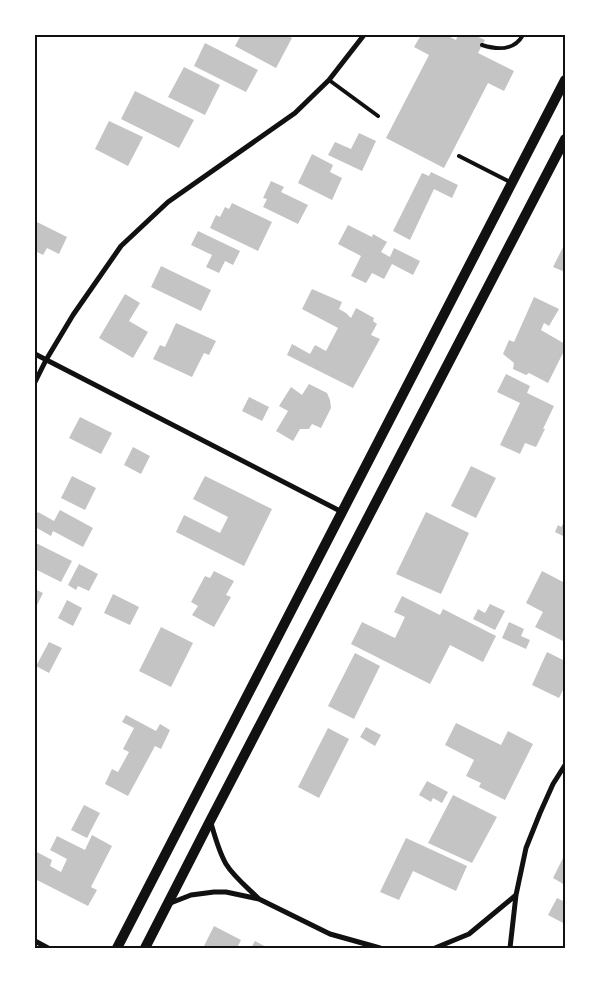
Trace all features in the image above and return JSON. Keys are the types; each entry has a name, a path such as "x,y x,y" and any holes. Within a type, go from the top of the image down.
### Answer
{"main road":[{"path":"117,948 565,80"},
{"path":"145,948 565,139"}],"street":[{"path":"35,382 73,315 122,246 168,202 295,113 329,80 364,35"},
{"path":"35,354 342,512"},
{"path":"510,948 516,895 526,848 553,784 565,765"},
{"path":"210,821 227,866 259,899"},
{"path":"167,904 191,895 226,892 259,899 330,934 380,948"},
{"path":"435,948 469,934 516,895"},
{"path":"35,941 48,948"}],"lane":[{"path":"482,45 492,49 506,49 516,45 523,35"},
{"path":"329,80 378,116"},
{"path":"459,156 512,183"}],"building":[{"path":"241,35 287,35 292,38 276,68 235,46"},
{"path":"421,35 446,35 456,40 458,35 474,35 485,40 478,53 514,71 504,91 488,83 444,168 386,138 429,55 414,47"},
{"path":"205,43 258,70 246,92 194,66"},
{"path":"184,67 220,85 205,115 168,97"},
{"path":"135,91 194,120 179,148 121,119"},
{"path":"109,121 143,137 128,166 95,149"},
{"path":"359,133 376,141 362,171 328,155 335,142 351,149"},
{"path":"312,154 333,165 330,172 342,178 332,200 298,183"},
{"path":"431,172 458,185 452,198 434,189 410,240 393,231 422,173 429,176"},
{"path":"271,181 284,187 281,192 308,205 298,224 263,207 267,199 263,198"},
{"path":"232,203 272,222 258,251 210,228 216,215 220,217 225,207 229,209"},
{"path":"35,221 67,237 59,254 47,248 43,255 35,251"},
{"path":"348,225 372,237 373,234 387,242 381,252 390,257 394,248 420,261 413,275 392,264 384,279 372,273 366,283 351,276 361,256 338,244"},
{"path":"198,231 240,251 233,265 225,261 219,273 206,267 212,255 191,245"},
{"path":"563,247 565,248 565,272 553,267"},
{"path":"161,266 211,290 201,311 151,287"},
{"path":"312,289 342,302 339,309 351,318 356,308 374,318 373,321 377,324 371,335 380,339 353,388 287,355 292,344 310,354 315,345 326,351 338,328 302,309"},
{"path":"125,294 140,303 129,321 148,332 133,358 99,338"},
{"path":"534,297 559,309 549,326 544,323 541,330 565,344 565,349 548,383 529,373 526,375 513,369 514,363 503,354 509,340 514,342"},
{"path":"176,323 216,341 209,355 204,353 192,377 153,359 160,345 165,347"},
{"path":"506,374 530,386 527,393 554,406 536,447 525,443 520,454 500,445 520,403 497,392"},
{"path":"309,384 327,393 331,408 321,428 312,424 309,429 300,429 293,441 276,431 288,411 279,406 291,387 302,395"},
{"path":"249,397 269,407 262,421 242,411"},
{"path":"80,417 112,433 101,454 69,438"},
{"path":"133,447 150,456 141,474 124,465"},
{"path":"471,466 496,478 476,518 451,506"},
{"path":"72,476 96,488 85,510 61,498"},
{"path":"205,476 272,509 244,566 176,532 184,515 220,533 228,517 193,499"},
{"path":"60,510 93,528 83,547 53,531 51,536 35,527 35,516 38,512 54,521"},
{"path":"426,512 469,533 441,594 396,574"},
{"path":"563,524 565,525 565,537 555,532 558,525 561,527"},
{"path":"36,543 72,561 61,582 35,569"},
{"path":"79,564 98,574 89,591 78,586 76,590 68,585"},
{"path":"214,571 234,581 226,595 231,597 214,627 192,615 198,606 191,602 205,576 210,578"},
{"path":"542,571 565,583 565,642 535,627 543,612 526,603"},
{"path":"35,589 43,593 35,609"},
{"path":"113,594 139,607 130,625 104,613"},
{"path":"402,596 440,615 443,609 496,636 483,662 450,645 430,684 351,644 362,622 395,638 405,617 394,612"},
{"path":"67,600 82,608 73,626 58,618"},
{"path":"490,604 505,611 495,630 473,619 478,609 485,613"},
{"path":"509,622 524,629 521,636 530,640 526,649 502,638"},
{"path":"161,627 193,643 171,687 139,671"},
{"path":"49,642 62,648 49,673 36,666"},
{"path":"547,652 565,661 565,686 559,698 532,685"},
{"path":"355,653 380,666 354,719 328,706"},
{"path":"126,715 156,731 160,724 170,730 161,749 155,746 128,796 105,784 112,769 118,772 129,752 123,749 134,728 122,722"},
{"path":"456,723 501,745 508,731 533,744 505,800 479,787 481,783 466,776 474,760 445,745"},
{"path":"366,727 381,735 375,746 360,737"},
{"path":"328,728 349,739 319,798 298,787"},
{"path":"427,781 448,792 442,803 433,798 431,802 419,795"},
{"path":"453,795 497,817 472,863 428,843"},
{"path":"84,805 100,813 87,838 71,830"},
{"path":"92,835 112,846 91,887 97,890 88,906 35,879 35,851 52,860 50,866 61,872 67,859 50,850 57,836 85,850"},
{"path":"406,838 467,866 456,891 413,871 399,900 380,892"},
{"path":"565,854 565,885 553,878"},
{"path":"557,898 565,902 565,924 548,915"},
{"path":"214,926 241,940 237,948 203,948"},
{"path":"255,941 268,948 251,948"}]}
